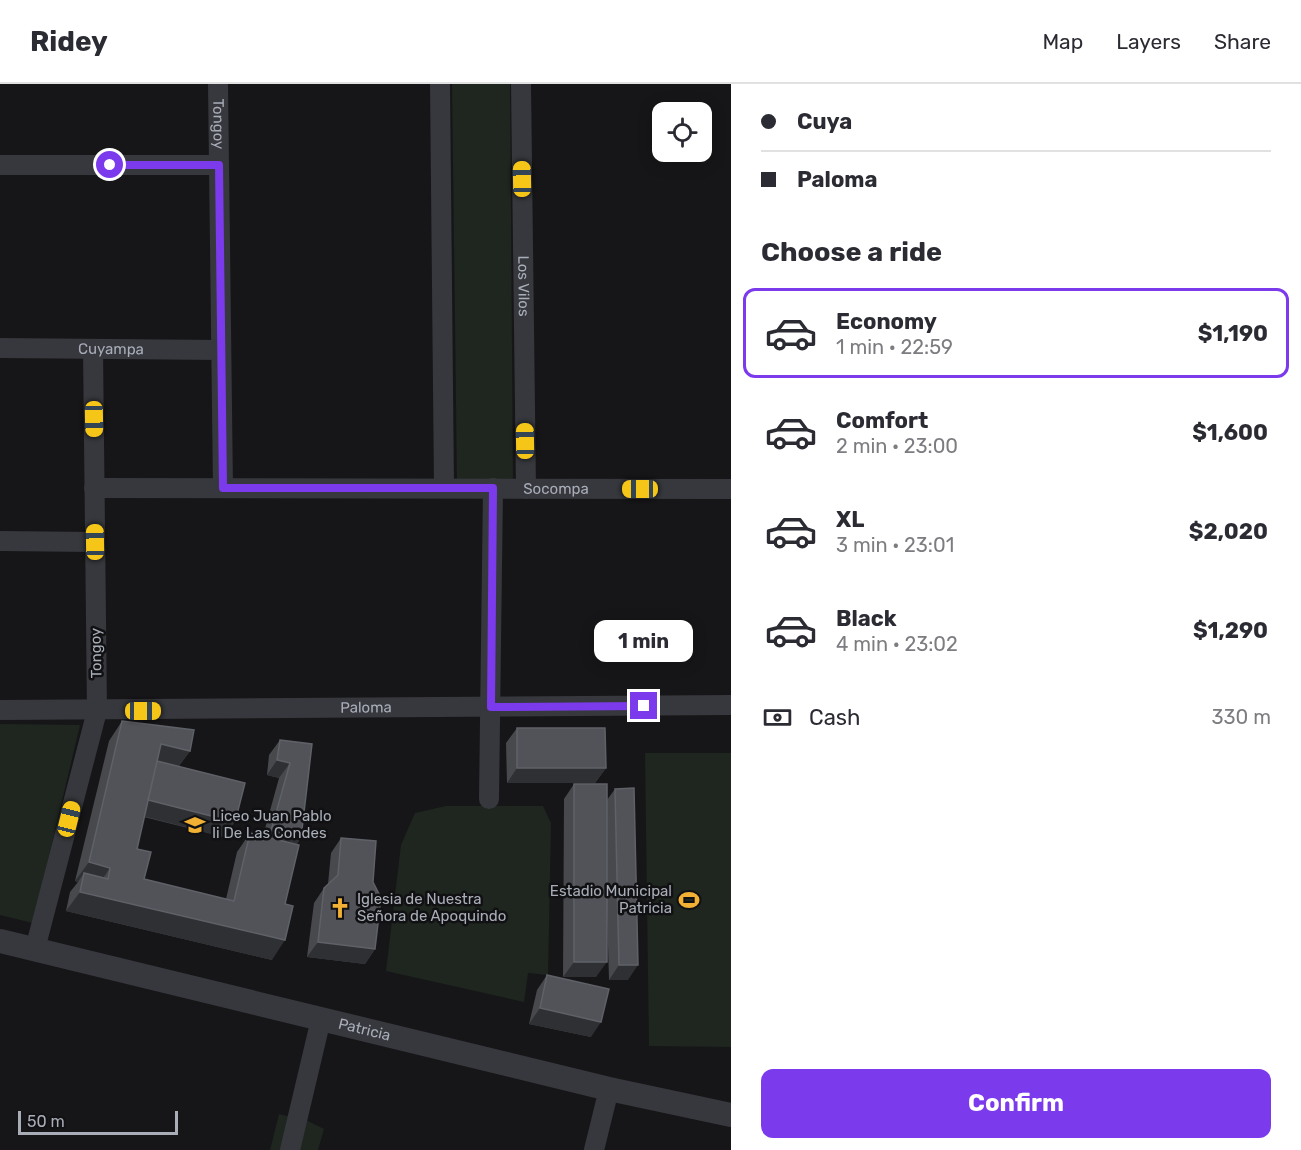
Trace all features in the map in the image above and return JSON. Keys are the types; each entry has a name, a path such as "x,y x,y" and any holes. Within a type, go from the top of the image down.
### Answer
{"street":[{"name":"Tongoy","path":"218,84 223,488"},
{"path":"440,84 444,488"},
{"name":"Los Vilos","path":"521,84 526,489"},
{"path":"0,165 219,165"},
{"name":"Cuyampa","path":"0,348 221,350"},
{"name":"Tongoy","path":"35,949 97,711 93,349"},
{"name":"Socompa","path":"94,488 731,489"},
{"path":"489,799 493,488"},
{"path":"0,541 95,542"},
{"name":"Paloma","path":"0,710 731,705"},
{"name":"Patricia","path":"0,941 609,1089 731,1115"},
{"path":"290,1150 321,1019"},
{"path":"594,1150 609,1089"}],"shaded area":[{"path":"452,84 510,84 513,480 457,482"},
{"path":"0,724 80,725 33,923 0,915"},
{"name":"Estadio Municipal Patricia","path":"645,753 731,753 731,1047 649,1046"},
{"path":"446,806 543,806 551,823 548,975 528,973 524,1002 386,971 401,845 415,813"},
{"path":"279,1114 308,1121 324,1129 318,1150 270,1150"}],"building":[{"path":"122,721 194,730 190,751 161,744 137,849 151,852 144,879 234,901 250,833 299,845 285,904 293,906 285,940 80,892 84,873 108,879 110,868 89,862"},
{"path":"517,728 605,728 606,768 517,768"},
{"path":"280,740 312,744 301,838 271,831 290,763 277,760"},
{"path":"157,761 245,783 235,822 148,800"},
{"path":"574,784 607,784 607,962 574,962"},
{"path":"634,788 638,965 619,965 615,789"},
{"name":"Iglesia de Nuestra Señora de Apoquindo","path":"341,838 376,841 373,882 381,898 375,949 318,942 324,888 338,875"},
{"path":"547,975 609,989 601,1022 540,1008"}],"place":[{"name":"Liceo Juan Pablo Ii De Las Condes","path":"195,825"},
{"name":"Estadio Municipal Patricia","path":"689,900"},
{"name":"Iglesia de Nuestra Señora de Apoquindo","path":"340,908"}],"route":[{"path":"110,165 219,165 223,488 493,488 491,707 644,706"}]}
